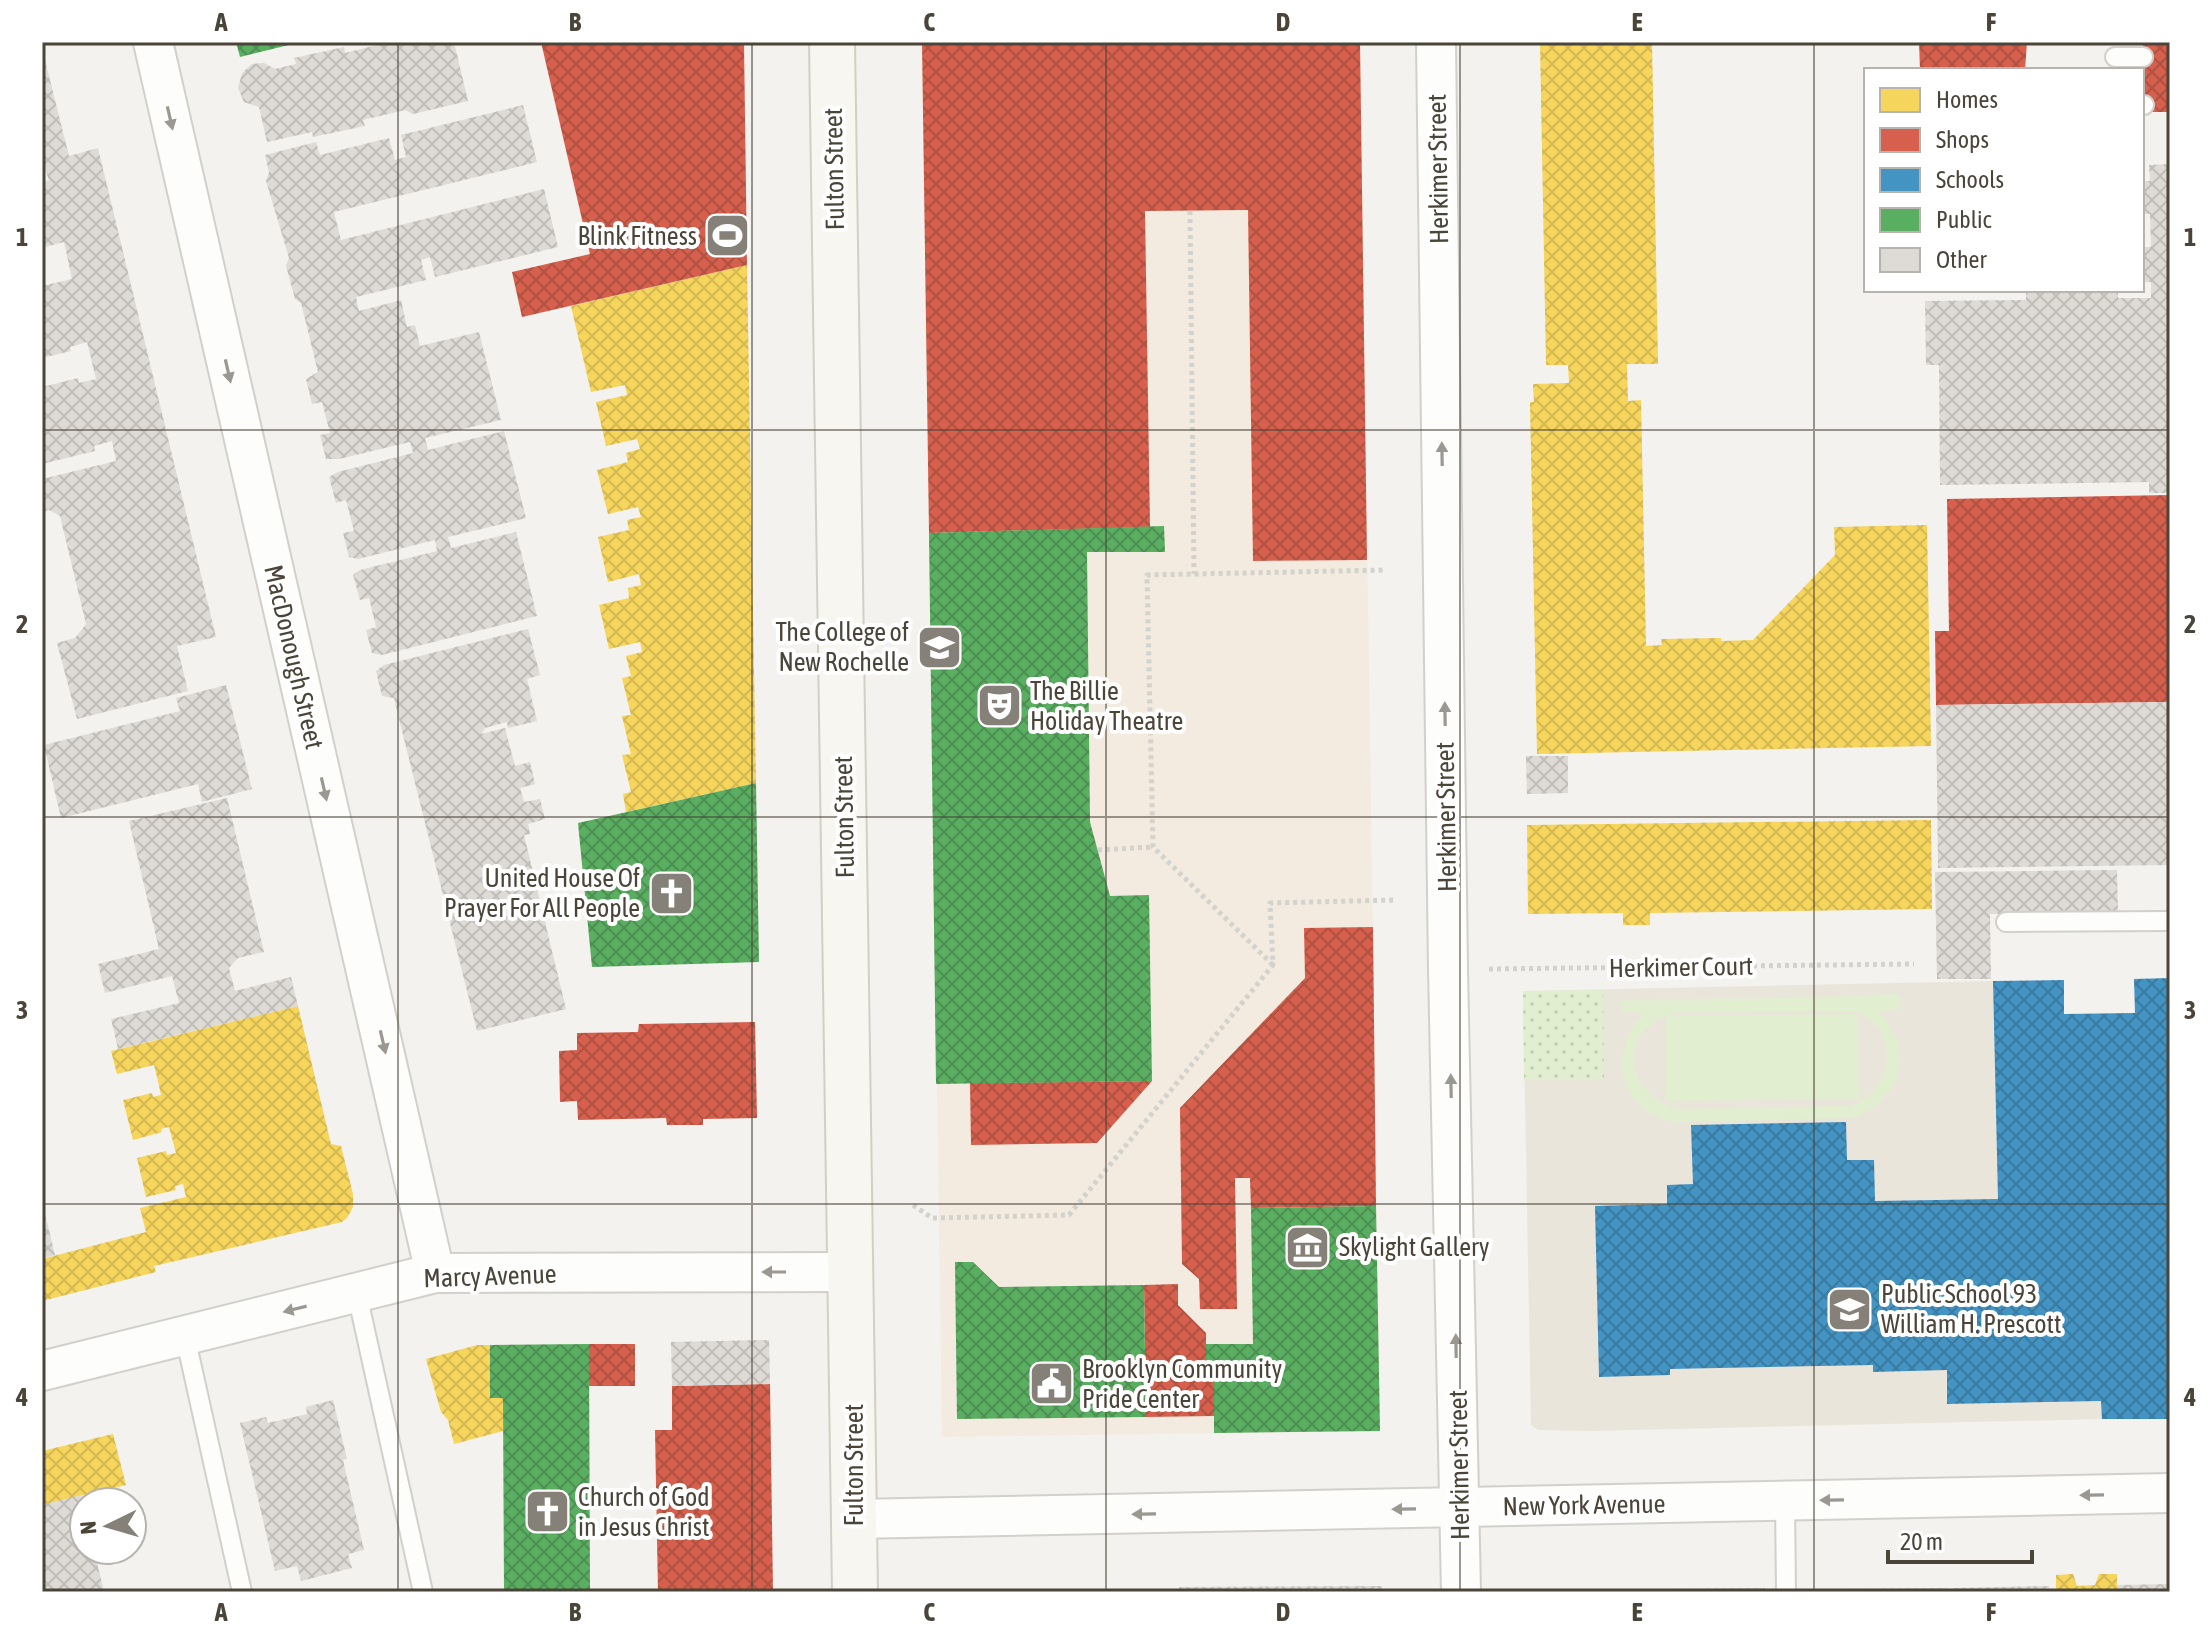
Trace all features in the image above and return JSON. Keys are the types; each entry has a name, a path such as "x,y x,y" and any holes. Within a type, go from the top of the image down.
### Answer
{"main road":[{"name":"Fulton Street","path":"832,42 855,1592"}],"street":[{"name":"MacDonough Street","path":"153,42 435,1273"},
{"name":"Herkimer Street","path":"1436,42 1448,969 1461,1592"},
{"name":"Marcy Avenue","path":"42,1371 435,1273 852,1272"},
{"name":"New York Avenue","path":"854,1519 2170,1493"}],"lane":[{"path":"2115,57 2143,57"},
{"path":"2006,922 2170,921"},
{"path":"357,1294 423,1592"},
{"path":"185,1336 242,1592"},
{"path":"1785,1501 1786,1592"}],"path":[{"path":"1190,211 1194,574"},
{"path":"1273,965 1153,847 1147,575 1386,570"},
{"path":"1098,850 1153,847"},
{"path":"913,1205 932,1218 1069,1215 1273,965 1270,903 1395,900"},
{"name":"Herkimer Court","path":"1448,969 1914,964"}],"shaded area":[{"path":"922,42 1360,42 1380,1431 942,1437"},
{"name":"Public School 93 William H. Prescott","path":"1993,981 1998,1198 2170,1195 2102,1419 1590,1431 1538,1430 1531,1425 1523,991"}],"green space":[{"path":"1603,990 1604,1079 1524,1080 1523,991"},
{"path":"1900,994 1901,1009 1878,1011 1890,1026 1900,1057 1893,1086 1883,1099 1853,1118 1674,1122 1655,1115 1640,1105 1630,1093 1622,1061 1632,1028 1644,1013 1621,1012 1620,1000","holes":["1851,1011 1867,1018 1879,1029 1887,1057 1877,1086 1866,1098 1850,1106 1680,1109 1663,1103 1650,1093 1640,1081 1635,1067 1634,1053 1639,1039 1649,1026 1665,1016 1681,1012"]},
{"path":"1858,1014 1859,1099 1666,1101 1665,1016"}],"building: Homes":[{"path":"1540,42 1652,42 1658,364 1627,364 1628,401 1641,400 1646,646 1662,645 1661,639 1753,640 1835,555 1834,527 1927,525 1931,746 1537,754 1530,402 1534,402 1533,384 1569,383 1568,365 1546,365"},
{"path":"747,265 756,783 626,812 623,794 631,792 622,755 631,754 622,716 631,715 622,678 631,676 626,656 642,652 640,642 609,649 599,605 629,598 628,588 641,585 639,574 608,582 598,537 629,530 627,520 641,517 638,507 608,514 597,470 628,462 626,453 640,449 637,439 606,446 596,402 627,395 625,385 591,392 571,306"},
{"path":"1931,820 1932,909 1650,913 1650,925 1623,925 1623,913 1528,914 1527,825"},
{"path":"298,1006 331,1144 341,1146 353,1194 353,1207 347,1218 342,1222 154,1266 156,1272 42,1301 42,1259 146,1232 140,1208 186,1197 183,1184 175,1186 176,1190 146,1197 137,1158 166,1151 167,1155 176,1153 169,1127 133,1140 123,1100 152,1093 153,1097 161,1095 158,1081 154,1065 117,1074 111,1051"},
{"path":"477,1345 490,1345 490,1398 503,1398 503,1431 454,1444 426,1359"},
{"path":"113,1434 126,1485 68,1486 68,1499 42,1505 42,1451"},
{"path":"2073,1574 2077,1586 2095,1585 2099,1574 2117,1574 2117,1592 2056,1592 2056,1575"}],"building: Shops":[{"path":"541,42 744,42 747,265 522,317 512,272 590,254"},
{"path":"922,42 1360,42 1367,560 1253,561 1248,210 1145,211 1150,527 929,533"},
{"path":"1919,42 2027,42 2025,68 1920,68"},
{"path":"2143,42 2170,42 2170,112 2144,112"},
{"path":"2170,495 2170,702 1936,705 1935,631 1949,631 1947,499"},
{"path":"1373,927 1376,1206 1251,1208 1250,1178 1235,1178 1237,1309 1200,1309 1199,1279 1182,1264 1180,1108 1305,978 1304,928"},
{"path":"755,1022 757,1118 703,1119 703,1125 667,1125 666,1118 578,1120 577,1101 560,1102 559,1051 577,1050 577,1033 638,1032 639,1024"},
{"path":"1152,1081 1097,1143 971,1145 970,1083"},
{"path":"1178,1284 1178,1305 1206,1333 1206,1369 1214,1369 1215,1416 1146,1417 1144,1285"},
{"path":"589,1344 635,1344 635,1386 589,1386"},
{"path":"770,1384 773,1592 658,1592 655,1430 672,1430 672,1386"}],"building: Schools":[{"path":"2170,978 2170,1419 2102,1419 2101,1401 1947,1404 1947,1370 1873,1372 1873,1365 1670,1369 1670,1375 1599,1377 1595,1206 1667,1204 1667,1185 1693,1184 1691,1125 1846,1122 1847,1160 1874,1160 1875,1201 1998,1199 1993,981 2064,980 2064,1014 2135,1013 2134,979"}],"building: Public":[{"path":"236,42 297,42 297,43 240,57"},
{"path":"1164,526 1165,552 1087,552 1090,822 1110,896 1149,895 1152,1081 936,1084 929,533"},
{"name":"United House Of Prayer For All People","path":"756,783 759,962 592,967 578,823"},
{"path":"1376,1206 1380,1431 1214,1433 1214,1369 1206,1369 1206,1344 1253,1344 1251,1208"},
{"path":"955,1262 973,1262 999,1287 1144,1285 1146,1417 957,1419"},
{"name":"Church of God in Jesus Christ","path":"589,1344 590,1592 504,1592 503,1398 490,1398 490,1345"}],"building: Other":[{"path":"389,42 454,42 468,101 413,114 405,110 363,120 365,126 313,137 312,132 267,142 259,107 244,102 238,88 242,73 252,64 264,63 275,69 296,64 294,58 344,47 345,53"},
{"path":"42,48 69,156 98,148 216,637 177,646 188,691 77,719 57,643 75,638 86,624 60,516 49,510 42,512 42,479 116,461 112,441 94,446 95,451 42,464 42,387 78,378 79,383 96,379 87,342 70,347 71,351 42,358 42,286 72,279 64,242 42,248 42,182 49,180 42,162"},
{"path":"523,105 537,162 334,212 341,240 544,189 558,247 435,277 430,257 421,260 426,280 356,297 359,311 401,300 407,327 415,325 420,346 479,332 501,420 425,438 428,450 504,431 526,518 448,537 451,548 516,532 537,616 382,655 372,653 366,630 376,627 369,598 360,600 353,575 360,570 437,551 435,540 358,559 349,557 343,533 354,531 346,500 336,503 329,477 413,453 410,442 339,459 326,459 320,435 330,433 322,402 312,404 306,379 318,372 301,303 295,299 286,266 289,258 266,181 269,172 265,155 316,142 320,155 389,138 395,160 406,157 401,135"},
{"path":"2170,164 2170,493 2149,493 2149,482 1940,485 1939,365 1926,365 1925,301 2026,300 2026,292 2118,292 2118,298 2151,298 2151,282 2144,282 2144,247 2151,247 2150,214 2144,214 2144,181 2150,181 2149,165"},
{"path":"528,629 540,675 527,679 537,721 508,728 507,722 485,728 481,734 505,728 515,766 530,762 535,784 520,788 524,802 540,799 545,819 528,824 530,834 524,835 566,1009 477,1031 394,698 382,696 376,671 384,665"},
{"path":"226,685 252,789 202,802 198,784 61,818 44,745 180,711 176,698"},
{"path":"2170,702 2170,865 1938,868 1936,705"},
{"path":"1526,756 1568,756 1568,793 1527,794"},
{"path":"227,798 264,952 238,958 229,968 235,991 291,977 298,1006 118,1049 111,1019 179,1003 172,976 105,993 98,964 159,949 129,821"},
{"path":"2117,870 2118,912 1990,914 1991,979 1937,979 1935,872"},
{"path":"42,1206 55,1255 42,1259"},
{"path":"769,1340 770,1384 672,1386 671,1342"},
{"path":"333,1400 364,1550 348,1554 352,1568 301,1581 297,1566 275,1571 240,1423 266,1417 268,1423 307,1414 306,1407"},
{"path":"68,1498 68,1566 98,1566 104,1592 42,1592 42,1505"},
{"path":"2170,1584 2170,1592 2117,1592 2117,1585"},
{"path":"1382,1586 1382,1592 1179,1592 1179,1587"},
{"path":"2049,1586 2049,1592 1953,1592 1953,1588"},
{"path":"1765,1588 1765,1592 1667,1592 1666,1589"},
{"path":"1947,1588 1947,1592 1842,1592 1842,1589"}],"place":[{"name":"Blink Fitness","path":"728,236"},
{"name":"The College of New Rochelle","path":"940,647"},
{"name":"The Billie Holiday Theatre","path":"999,706"},
{"name":"United House Of Prayer For All People","path":"671,893"},
{"name":"Skylight Gallery","path":"1308,1247"},
{"name":"Public School 93 William H. Prescott","path":"1850,1309"},
{"name":"Brooklyn Community Pride Center","path":"1051,1384"},
{"name":"Church of God in Jesus Christ","path":"547,1512"}]}
